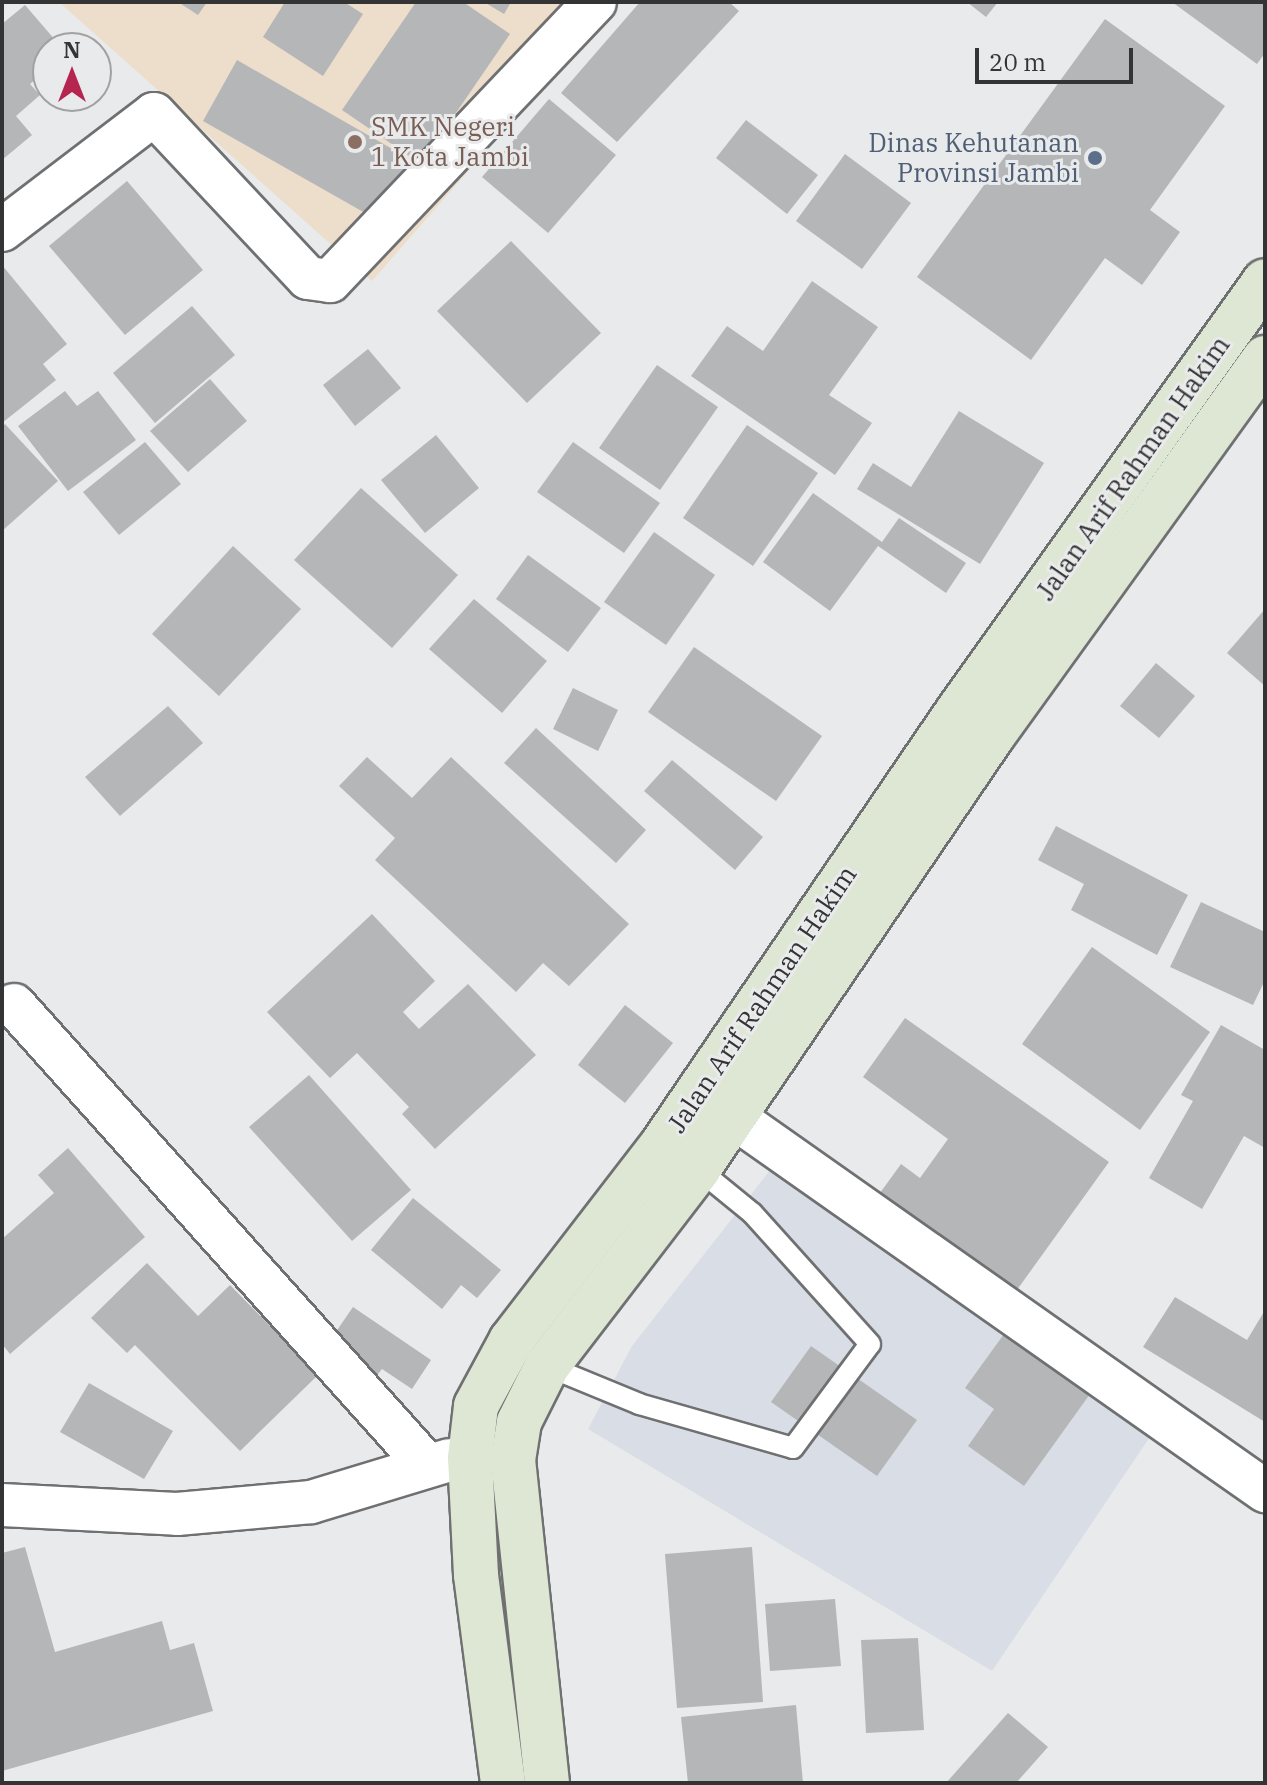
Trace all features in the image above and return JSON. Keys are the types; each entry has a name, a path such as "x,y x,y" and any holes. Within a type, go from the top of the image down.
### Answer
{"main road":[{"name":"Jalan Arif Rahman Hakim","path":"503,1783 476,1575 470,1458 476,1406 511,1341 662,1145 958,711 1265,281"},
{"name":"Jalan Arif Rahman Hakim","path":"547,1783 513,1460 519,1422 547,1366 698,1169 732,1116 1261,373"},
{"path":"662,1145 698,1169"},
{"path":"511,1341 547,1366"}],"street":[{"path":"2,230 154,114 308,278 330,281 595,2"},
{"path":"14,1005 424,1462"},
{"path":"732,1116 1265,1491"},
{"path":"2,1505 177,1514 311,1502 424,1462 470,1458"}],"lane":[{"path":"547,1366 639,1404 793,1448 870,1344 752,1213 698,1169"}],"shaded area":[{"name":"SMK Negeri 1 Kota Jambi","path":"59,2 616,2 372,281 112,49 112,32 93,32"},
{"path":"771,1169 1158,1425 992,1671 588,1429 632,1346"}],"building":[{"path":"178,2 207,2 198,15"},
{"path":"285,2 344,2 363,14 323,76 263,37"},
{"path":"416,2 463,2 510,34 421,164 342,110"},
{"path":"484,2 511,2 504,14"},
{"path":"640,2 729,2 739,11 617,142 561,93"},
{"path":"967,2 998,2 986,17"},
{"path":"1172,2 1265,2 1265,53 1257,64"},
{"path":"25,5 48,32 32,32 32,102 16,116 32,135 2,160 2,24"},
{"name":"Dinas Kehutanan Provinsi Jambi","path":"1105,19 1225,106 1150,210 1180,232 1142,285 1105,258 1031,360 917,277"},
{"path":"237,60 415,162 381,222 203,121"},
{"path":"549,99 616,155 548,233 482,177"},
{"path":"746,120 818,175 787,214 716,158"},
{"path":"845,154 911,203 862,269 796,221"},
{"path":"127,181 203,270 125,335 49,246"},
{"path":"511,241 601,333 527,403 437,311"},
{"path":"2,265 67,344 43,364 56,380 2,423"},
{"path":"812,281 878,327 829,395 872,423 835,475 691,376 727,326 763,351"},
{"path":"192,306 235,355 155,423 113,373"},
{"path":"368,349 401,388 355,426 323,385"},
{"path":"657,365 718,407 660,490 599,448"},
{"path":"210,379 247,421 188,472 150,431"},
{"path":"65,391 77,406 98,391 136,440 68,491 18,426"},
{"path":"959,411 1044,463 980,564 857,489 873,463 911,487"},
{"path":"5,424 58,481 2,531 2,427"},
{"path":"747,425 818,473 753,566 683,518"},
{"path":"436,435 479,488 425,533 381,480"},
{"path":"145,442 181,484 119,535 83,492"},
{"path":"573,442 660,503 624,553 537,492"},
{"path":"361,488 458,575 392,648 294,560"},
{"path":"813,493 882,542 899,518 966,563 946,593 878,546 830,611 763,562"},
{"path":"654,532 715,575 666,645 604,602"},
{"path":"233,546 301,609 219,696 152,634"},
{"path":"528,555 601,608 568,652 496,599"},
{"path":"474,599 547,661 502,713 429,649"},
{"path":"1265,609 1265,686 1227,653"},
{"path":"694,647 822,736 776,801 648,712"},
{"path":"1156,663 1195,696 1159,738 1120,706"},
{"path":"573,688 618,710 598,751 553,729"},
{"path":"168,706 203,743 120,816 85,777"},
{"path":"536,728 646,830 616,863 504,763"},
{"path":"367,757 412,798 451,757 629,924 569,986 543,963 516,992 375,860 395,838 339,786"},
{"path":"672,760 763,837 735,870 644,791"},
{"path":"1056,826 1188,895 1157,955 1071,910 1084,884 1038,860"},
{"path":"1201,902 1265,932 1265,980 1253,1005 1170,967"},
{"path":"372,914 435,981 403,1012 419,1029 468,984 536,1055 435,1149 402,1114 409,1107 357,1053 330,1078 267,1012"},
{"path":"1092,947 1210,1032 1140,1130 1022,1044"},
{"path":"625,1005 673,1043 625,1103 578,1065"},
{"path":"905,1018 1109,1162 1009,1301 872,1204 901,1164 920,1178 948,1139 863,1077"},
{"path":"1221,1025 1265,1050 1265,1148 1244,1136 1202,1209 1149,1178 1193,1101 1181,1095"},
{"path":"309,1075 411,1190 352,1241 249,1127"},
{"path":"68,1148 145,1237 10,1354 2,1344 2,1239 54,1193 38,1175"},
{"path":"413,1198 501,1270 477,1298 461,1285 442,1309 371,1250"},
{"path":"147,1263 198,1316 230,1285 318,1375 240,1451 135,1345 127,1353 91,1318"},
{"path":"1175,1297 1247,1340 1265,1310 1265,1422 1143,1347"},
{"path":"353,1307 431,1360 412,1389 382,1369 370,1384 322,1352"},
{"path":"1004,1334 1090,1394 1024,1486 968,1446 994,1409 965,1388"},
{"path":"811,1346 917,1420 877,1476 771,1402"},
{"path":"89,1383 173,1431 144,1479 60,1432"},
{"path":"25,1547 55,1652 162,1621 170,1650 194,1643 213,1711 2,1771 2,1553"},
{"path":"752,1547 763,1702 677,1708 665,1554"},
{"path":"835,1599 841,1666 770,1671 765,1604"},
{"path":"918,1638 924,1730 866,1733 861,1640"},
{"path":"796,1705 803,1783 688,1783 681,1717"},
{"path":"1008,1713 1048,1747 1016,1783 946,1783"}],"place":[{"name":"SMK Negeri 1 Kota Jambi","path":"355,142"},
{"name":"Dinas Kehutanan Provinsi Jambi","path":"1095,158"}]}
